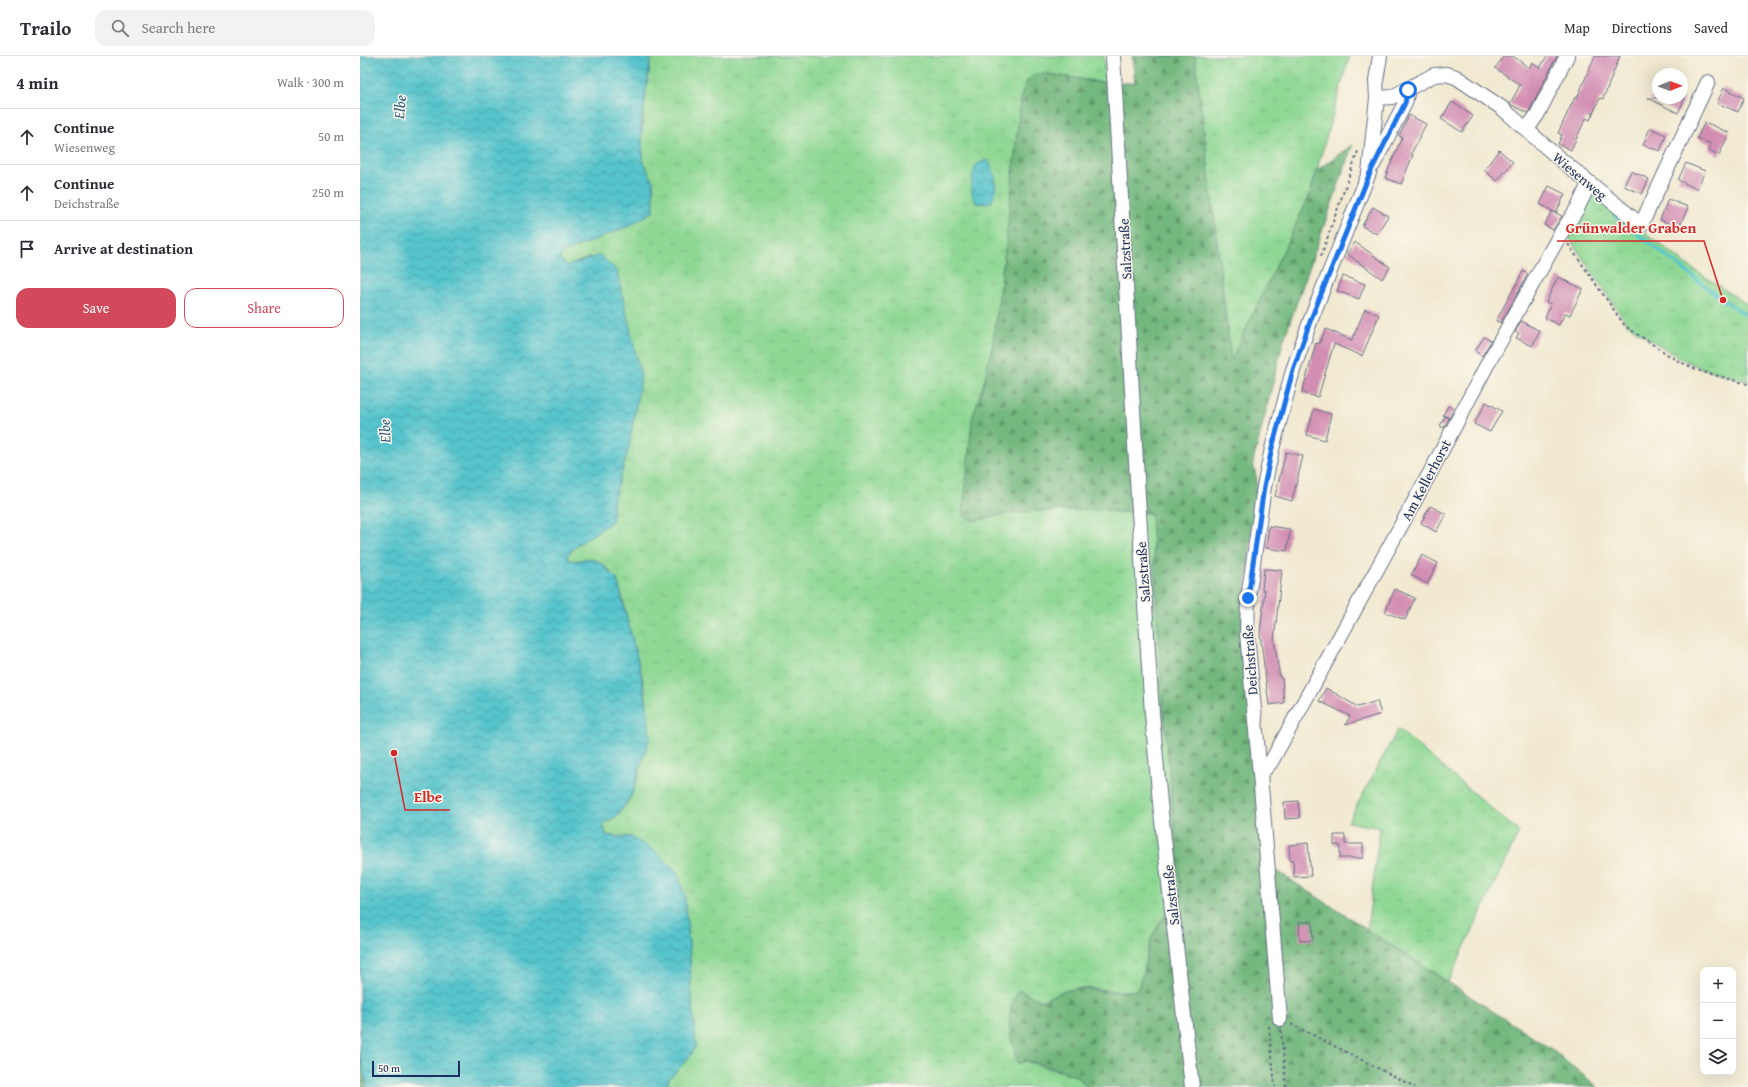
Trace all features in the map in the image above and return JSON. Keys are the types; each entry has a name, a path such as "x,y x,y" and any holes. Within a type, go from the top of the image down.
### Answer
{"street":[{"name":"Salzstraße","path":"1113,56 1152,713 1160,803 1192,1087"},
{"name":"Deichstraße","path":"1275,1021 1260,774 1247,634 1248,598 1264,487 1272,448 1293,370 1311,319 1370,173 1377,98 1376,81 1380,56"},
{"path":"1527,129 1537,115 1567,56"},
{"name":"Wiesenweg","path":"1377,98 1392,97 1408,90 1434,75 1446,74 1456,76 1487,96 1589,184 1641,225 1708,82"},
{"path":"1370,173 1405,103 1408,90"},
{"name":"Am Kellerhorst","path":"1260,774 1271,762 1427,478 1488,363 1561,233 1578,209 1589,184"}],"path":[{"path":"1319,262 1358,151"},
{"path":"1561,233 1625,326 1676,360 1700,371 1748,384"},
{"path":"1275,1021 1275,1087"},
{"path":"1275,1021 1286,1087"},
{"path":"1275,1021 1415,1087"}],"green space":[{"path":"651,56 1104,56 1105,83 1049,74 1021,96 1006,242 993,342 985,379 973,521 1016,512 1100,509 1118,512 1151,513 1162,694 1181,897 1162,920 1155,932 1149,946 1143,974 1137,990 1121,991 1082,988 1066,991 1042,1001 1025,1061 1076,1076 1088,1087 666,1087 669,1079 690,1056 696,1046 685,897 631,837 606,835 603,824 616,816 626,805 636,784 640,771 646,743 648,716 646,695 621,592 614,576 608,569 597,561 569,560 567,556 577,545 612,521 613,501 628,451 641,377 591,257 567,266 560,259 562,253 631,225 654,190 646,170 642,145 644,107"},
{"path":"1132,56 1195,56 1231,360 1309,197 1317,170 1353,144 1284,339 1253,462 1257,481 1245,594 1265,863 1551,1049 1598,1087 1088,1087 1076,1076 1037,1063 1026,1061 1018,1064 1011,1036 1010,1017 1014,999 1019,990 1042,1001 1059,993 1073,989 1122,992 1137,990 1153,936 1163,918 1181,897 1162,694 1151,513 1118,512 1100,509 1016,512 973,521 963,515 972,419 985,379 993,342 1006,242 1021,96 1027,81 1036,74 1049,74 1105,83 1135,83"},
{"path":"1195,56 1346,56 1349,58 1309,197 1231,361"},
{"path":"1593,193 1693,269 1748,305 1748,381 1701,368 1677,357 1627,324 1567,235"},
{"path":"1398,729 1519,832 1448,982 1367,930 1380,828 1348,822"},
{"path":"360,1054 367,1087 360,1087"}],"water":[{"path":"360,56 651,56 641,125 643,160 653,182 654,211 631,225 562,253 560,259 567,266 600,255 617,271 641,377 628,451 613,501 612,521 577,545 567,556 569,560 576,561 589,558 600,562 617,579 640,669 647,706 650,737 632,794 615,817 603,824 606,835 631,837 658,853 677,872 685,897 696,1046 690,1056 669,1079 666,1087 367,1087 360,1054"},
{"path":"986,160 990,164 994,174 995,192 991,202 977,204 972,195 973,174 976,165"}],"building":[{"path":"1504,56 1513,56 1529,68 1532,63 1540,68 1547,56 1557,56 1528,113 1510,104 1520,85 1495,68"},
{"path":"1595,56 1620,56 1603,99 1600,98 1590,120 1586,118 1571,150 1558,144 1562,135 1558,133 1575,97 1577,98"},
{"path":"1724,88 1744,98 1738,112 1717,103"},
{"path":"1452,102 1473,116 1462,132 1441,119"},
{"path":"1660,104 1682,104 1678,113"},
{"path":"1409,115 1426,124 1411,154 1413,155 1401,184 1385,178 1402,137 1399,136"},
{"path":"1705,122 1729,133 1719,155 1709,150 1711,144 1697,138"},
{"path":"1650,128 1666,135 1660,151 1643,145"},
{"path":"1499,150 1513,162 1497,181 1484,170"},
{"path":"1686,163 1705,171 1697,189 1678,180"},
{"path":"1631,171 1649,179 1642,194 1624,186"},
{"path":"1549,186 1565,194 1556,213 1540,204"},
{"path":"1668,199 1688,207 1679,228 1660,220"},
{"path":"1373,207 1388,216 1377,234 1362,226"},
{"path":"1552,211 1562,216 1553,230 1544,225"},
{"path":"1355,242 1390,267 1382,279 1347,254"},
{"path":"1523,271 1528,274 1501,323 1496,321"},
{"path":"1343,276 1365,284 1359,299 1337,291"},
{"path":"1558,277 1583,289 1570,315 1565,313 1559,325 1545,318 1551,304 1546,302"},
{"path":"1365,309 1379,315 1362,356 1334,344 1318,397 1302,393 1316,343 1319,344 1326,329 1352,340"},
{"path":"1521,321 1540,331 1532,346 1516,338 1519,333 1515,332"},
{"path":"1484,337 1491,341 1482,356 1475,351"},
{"path":"1486,402 1502,411 1490,432 1474,424"},
{"path":"1448,406 1454,409 1449,418 1443,415"},
{"path":"1314,409 1331,414 1325,440 1307,435"},
{"path":"1445,416 1449,419 1444,428 1440,426"},
{"path":"1286,452 1303,456 1292,501 1275,496"},
{"path":"1430,506 1446,514 1436,532 1421,523"},
{"path":"1269,526 1290,529 1287,551 1266,548"},
{"path":"1422,555 1438,563 1427,584 1411,575"},
{"path":"1264,569 1282,570 1274,641 1280,678 1282,678 1284,703 1269,705 1260,633 1265,590 1262,590"},
{"path":"1395,589 1415,598 1405,620 1385,612"},
{"path":"1326,688 1358,707 1377,701 1381,714 1345,725 1350,716 1319,701"},
{"path":"1298,801 1300,818 1285,819 1284,802"},
{"path":"1334,835 1345,835 1345,844 1363,844 1363,858 1340,858 1340,845 1334,845"},
{"path":"1308,843 1311,876 1294,877 1293,861 1290,861 1289,845"},
{"path":"1299,922 1312,922 1313,940 1300,941"}],"waterway":[{"path":"1615,216 1723,300 1748,316"}],"place":[{"name":"Grünwalder Graben","path":"1723,300"},
{"name":"Elbe","path":"394,753"}],"route":[{"path":"1248,598 1264,487 1272,448 1293,370 1311,319 1370,173 1405,103 1408,90"}]}
